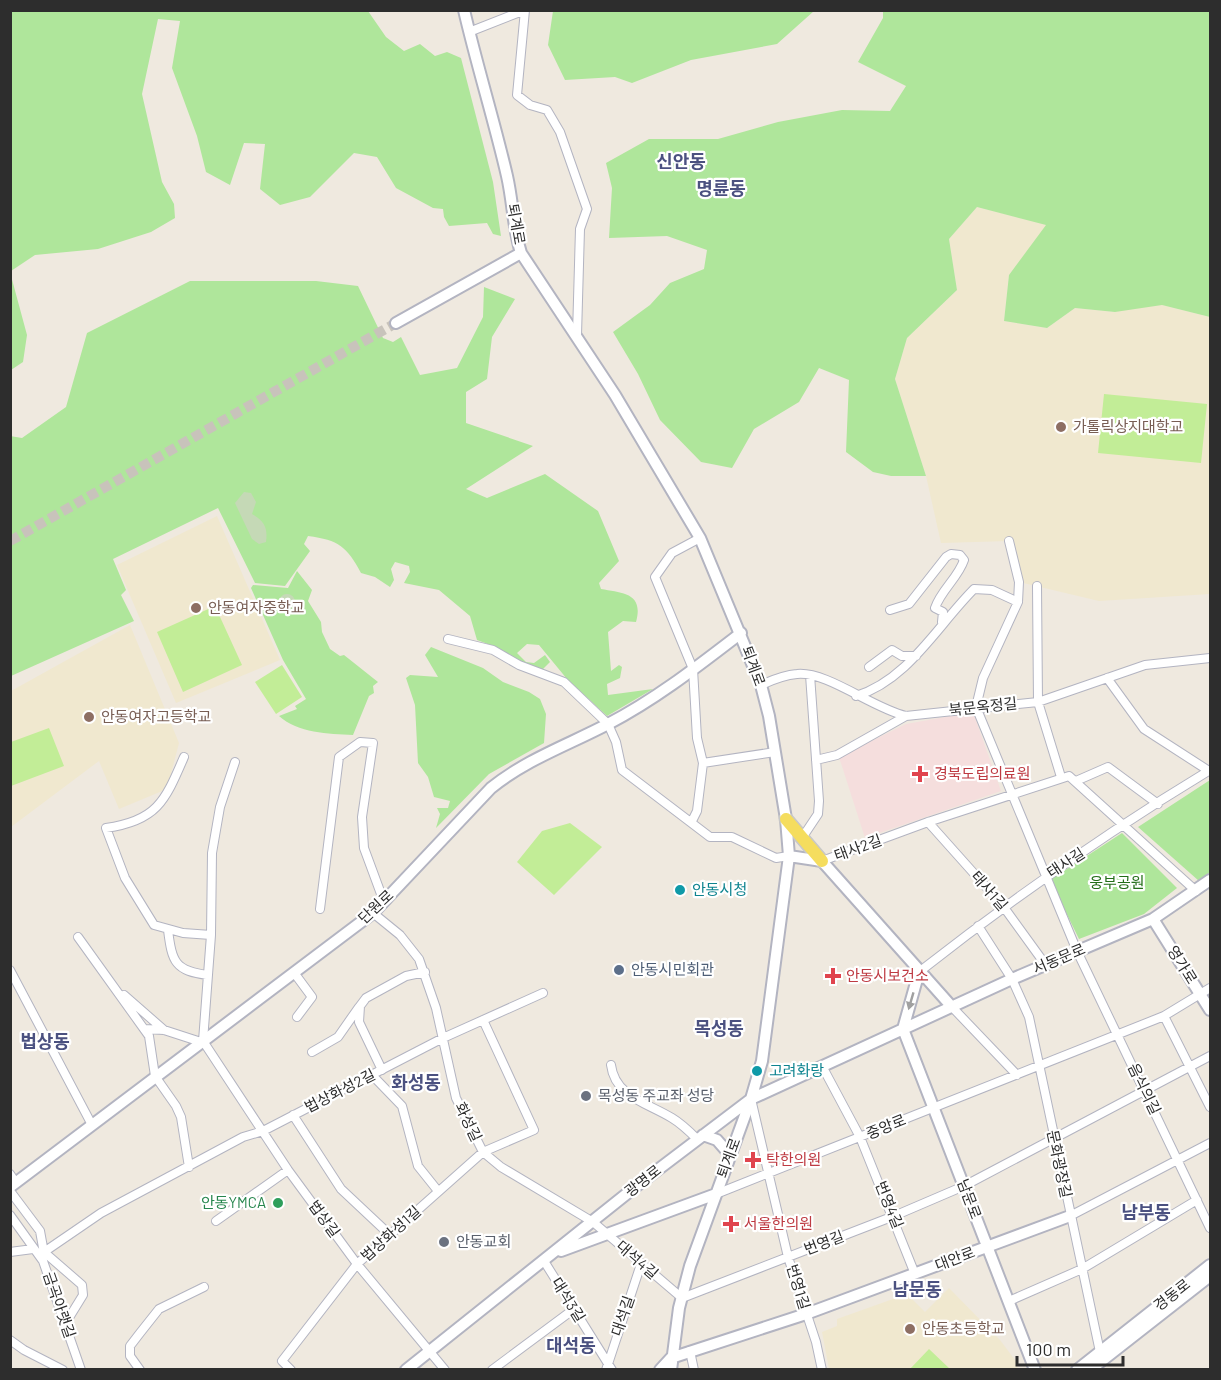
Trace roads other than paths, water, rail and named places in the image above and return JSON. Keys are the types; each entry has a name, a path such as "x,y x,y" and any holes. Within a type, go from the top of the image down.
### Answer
{"main road":[{"path":"786,819 822,861"}],"street":[{"name":"퇴계로","path":"464,10 499,142 511,194 515,236 521,253 577,335 700,538 761,685 786,819 789,856 762,1061 682,1298 671,1364"},
{"path":"469,32 525,10 517,95 530,105 547,110 560,132 587,208 580,229 577,335"},
{"path":"396,323 521,253"},
{"path":"692,821 697,812 703,763 697,738 693,669 655,577 672,552 700,538"},
{"path":"1009,541 1019,582 1018,602 982,678 976,707 1010,794"},
{"path":"890,610 909,604 946,557 951,554 960,555 964,560 960,572 938,599 935,608 943,612 941,623"},
{"path":"1037,586 1038,702 1061,777 1069,776 1076,781 1196,891"},
{"path":"856,696 882,684 916,656 941,623 975,589 992,590 1018,602"},
{"name":"단원로","path":"12,1184 373,914 491,788 512,771 608,724 653,698 741,633"},
{"path":"447,639 493,650 519,665 564,682 608,724 616,742 622,770 651,795 692,821 710,837 732,837 776,858 789,856 822,861"},
{"path":"869,667 891,650 902,656 916,656"},
{"name":"북문옥정길","path":"761,685 788,675 810,675 886,711 906,716 1038,702 1145,665 1210,658"},
{"path":"802,838 818,814 810,675"},
{"name":"태사길","path":"919,972 1003,906 1210,770 1144,729 1107,678"},
{"path":"816,760 837,755 906,716"},
{"path":"320,909 339,757 360,742 373,743 362,817 364,848 384,902"},
{"path":"703,763 775,752"},
{"path":"184,757 171,787 153,813 130,825 106,828 125,878 154,925 168,930 211,935"},
{"path":"145,1029 164,1030 202,1041 211,935 212,854 220,807 236,762"},
{"path":"1076,781 1108,767 1158,804"},
{"name":"태사2길","path":"952,1007 822,861 1061,777"},
{"name":"음식의길","path":"1010,794 1077,951 1210,1228"},
{"name":"태사1길","path":"928,822 1003,906 1045,964"},
{"name":"서동문로","path":"903,1029 1012,978 1153,919 1210,880"},
{"name":"화성길","path":"373,914 412,948 425,972 456,1098 483,1152 501,1167 593,1222"},
{"name":"영가로","path":"1153,919 1210,1010"},
{"path":"978,926 1012,978"},
{"path":"168,930 174,960 181,970 208,975"},
{"path":"78,937 145,1029 153,1053 154,1076 176,1106 185,1132 189,1167"},
{"path":"10,970 92,1125"},
{"path":"312,1052 338,1036 366,998 406,976 425,972"},
{"path":"903,1029 919,972"},
{"path":"295,974 312,997 297,1017"},
{"name":"문화광장길","path":"1012,978 1029,1017 1100,1352"},
{"name":"중앙로","path":"555,1253 716,1194 1164,1016 1210,988"},
{"name":"법상화성2길","path":"44,1252 82,1224 243,1137 263,1131 443,1038 543,993"},
{"path":"120,994 164,1030"},
{"path":"360,1006 359,1022 382,1070"},
{"path":"952,1007 1017,1075"},
{"path":"1164,1016 1210,1107"},
{"name":"법상화성1길","path":"291,1370 282,1361 357,1264 483,1152 534,1130 483,1020"},
{"name":"광명로","path":"406,1370 751,1099 903,1029"},
{"name":"남문로","path":"903,1029 1035,1370"},
{"name":"법상길","path":"202,1041 288,1170 357,1264 445,1370"},
{"name":"번영길","path":"682,1298 894,1216 964,1186 1210,1056"},
{"path":"611,1065 612,1077 627,1094 672,1118 700,1137 717,1140 730,1155"},
{"path":"822,1066 860,1137"},
{"path":"372,1075 402,1106 411,1132 418,1166 438,1191"},
{"name":"번영1길","path":"751,1099 788,1257 816,1342 822,1370"},
{"path":"293,1115 341,1189 390,1235"},
{"name":"번영4길","path":"860,1137 894,1216 915,1274"},
{"name":"대안로","path":"660,1370 690,1351 806,1314 1070,1216 1210,1143"},
{"path":"216,1221 288,1170"},
{"path":"12,1184 40,1231 44,1252 43,1261"},
{"path":"1009,1301 1082,1269 1197,1200"},
{"name":"금곡아랫길","path":"10,1215 43,1261 81,1370"},
{"name":"대석4길","path":"593,1222 682,1298"},
{"path":"10,1252 33,1249"},
{"path":"44,1252 82,1285 83,1294 67,1321"},
{"name":"대석3길","path":"543,1261 608,1367"},
{"name":"대석길","path":"608,1367 641,1264"},
{"name":"경동로","path":"1077,1370 1210,1265"},
{"name":"경동로","path":"1090,1370 1210,1276"},
{"path":"140,1370 130,1356 130,1346 140,1333 159,1309 204,1287"},
{"path":"492,1370 574,1309"},
{"path":"10,1340 24,1350 63,1370"},
{"path":"690,1351 694,1370"}],"tunnel":[{"path":"10,541 396,323"}],"place":[{"name":"가톨릭상지대학교","path":"1061,427"},
{"name":"안동여자중학교","path":"196,608"},
{"name":"안동여자고등학교","path":"89,717"},
{"name":"경북도립의료원","path":"920,774"},
{"name":"안동시청","path":"680,890"},
{"name":"안동시민회관","path":"619,970"},
{"name":"안동시보건소","path":"833,976"},
{"name":"고려화랑","path":"757,1071"},
{"name":"목성동 주교좌 성당","path":"586,1096"},
{"name":"탁한의원","path":"753,1160"},
{"name":"안동YMCA","path":"278,1203"},
{"name":"서울한의원","path":"731,1224"},
{"name":"안동교회","path":"444,1242"},
{"name":"안동초등학교","path":"910,1329"}],"district":[{"name":"신안동","path":"681,162"},
{"name":"명륜동","path":"721,189"},
{"name":"목성동","path":"719,1029"},
{"name":"법상동","path":"45,1042"},
{"name":"화성동","path":"416,1083"},
{"name":"남부동","path":"1146,1213"},
{"name":"남문동","path":"917,1290"},
{"name":"대석동","path":"571,1346"}],"park label":[{"name":"웅부공원","path":"1117,883"}]}
